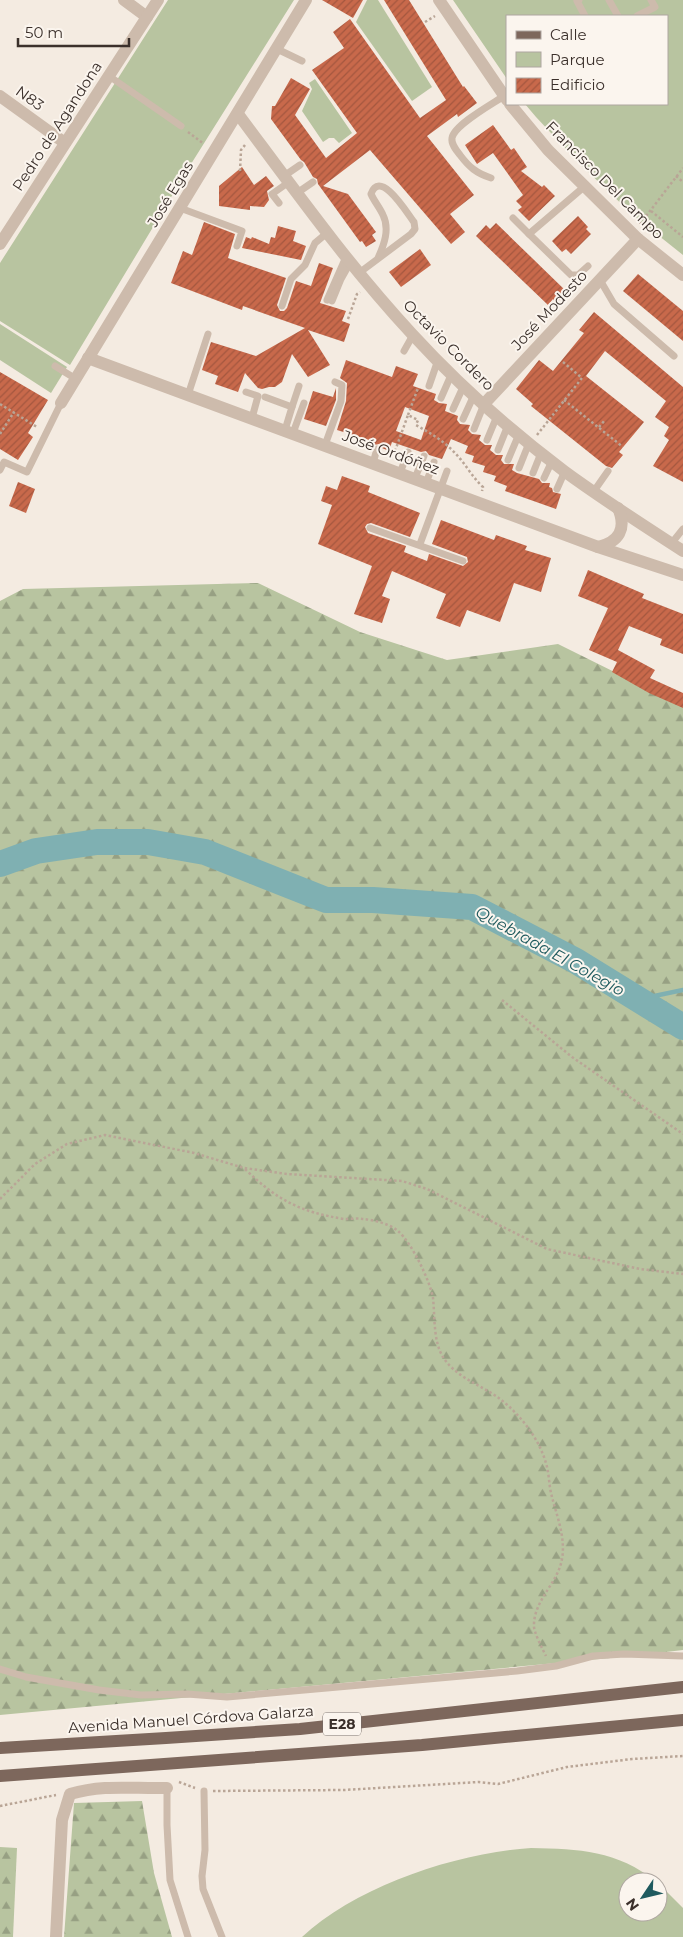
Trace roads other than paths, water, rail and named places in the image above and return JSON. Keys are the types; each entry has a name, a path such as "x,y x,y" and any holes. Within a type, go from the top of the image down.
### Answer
{"main road":[{"name":"Avenida Manuel Córdova Galarza","path":"0,1748 300,1729 683,1687"},
{"name":"E28","path":"0,1776 422,1745 683,1720"}],"street":[{"path":"124,0 147,16"},
{"name":"Pedro de Agandona","path":"0,244 158,0"},
{"name":"José Egas","path":"61,403 306,0"},
{"name":"Francisco Del Campo","path":"439,0 506,99"},
{"name":"N83","path":"0,96 64,143"},
{"name":"Francisco Del Campo","path":"511,105 548,150 635,236 683,275"},
{"name":"Octavio Cordero","path":"238,114 327,233 368,284 413,335 474,395 529,443 565,471 683,552"},
{"name":"José Modesto","path":"484,404 600,280 635,236"},
{"name":"José Ordóñez","path":"88,358 372,462 598,548 683,575"},
{"path":"598,548 608,545 615,540 623,526 618,508"},
{"path":"56,1937 62,1820 70,1794 86,1790 126,1786 167,1788"}],"lane":[{"path":"579,0 577,1 584,15"},
{"path":"609,0 617,15"},
{"path":"639,15 655,7 651,0"},
{"path":"277,49 302,61"},
{"path":"109,76 181,126"},
{"path":"491,178 470,169 454,147 452,138 457,128 506,101"},
{"path":"279,204 272,194 300,165"},
{"path":"297,193 313,182"},
{"path":"330,300 341,279 352,264 371,264 411,234 416,226 387,187 380,186 374,188 371,194 383,213 386,226 384,244 378,258"},
{"path":"530,234 585,186"},
{"path":"180,208 242,231 237,246"},
{"path":"513,218 571,275 578,274 588,266"},
{"path":"282,306 291,279 305,265 315,243 327,233"},
{"path":"600,280 614,304 674,356"},
{"path":"188,394 208,334"},
{"path":"404,351 413,335"},
{"path":"429,386 438,359"},
{"path":"56,366 76,379"},
{"path":"441,398 452,373"},
{"path":"325,445 340,401 342,385 335,382"},
{"path":"453,409 464,384"},
{"path":"289,432 292,407 299,386"},
{"path":"246,392 258,396 252,418"},
{"path":"463,419 474,395"},
{"path":"265,397 292,407"},
{"path":"0,470 4,462 27,472 61,403"},
{"path":"289,432 304,403"},
{"path":"474,429 484,404"},
{"path":"487,440 497,416"},
{"path":"498,450 508,425"},
{"path":"508,460 519,434"},
{"path":"519,468 529,443"},
{"path":"372,462 377,449"},
{"path":"400,473 408,452"},
{"path":"532,473 541,452"},
{"path":"420,481 424,456"},
{"path":"544,478 552,461"},
{"path":"420,481 434,462"},
{"path":"420,544 448,471"},
{"path":"558,489 565,471"},
{"path":"594,491 608,472"},
{"path":"370,528 420,544 463,561"},
{"path":"671,544 683,529"},
{"path":"0,1669 26,1677 99,1690 141,1694 187,1694 227,1697 552,1666 593,1656 624,1654 683,1656"},
{"path":"167,1788 170,1880 188,1937"},
{"path":"204,1791 205,1850 202,1876 203,1889 222,1937"}],"waterway":[{"name":"Quebrada El Colegio","path":"0,864 36,851 97,842 148,842 205,852 326,900 373,900 472,907 576,961 683,1027"},
{"path":"640,999 683,990"}]}
